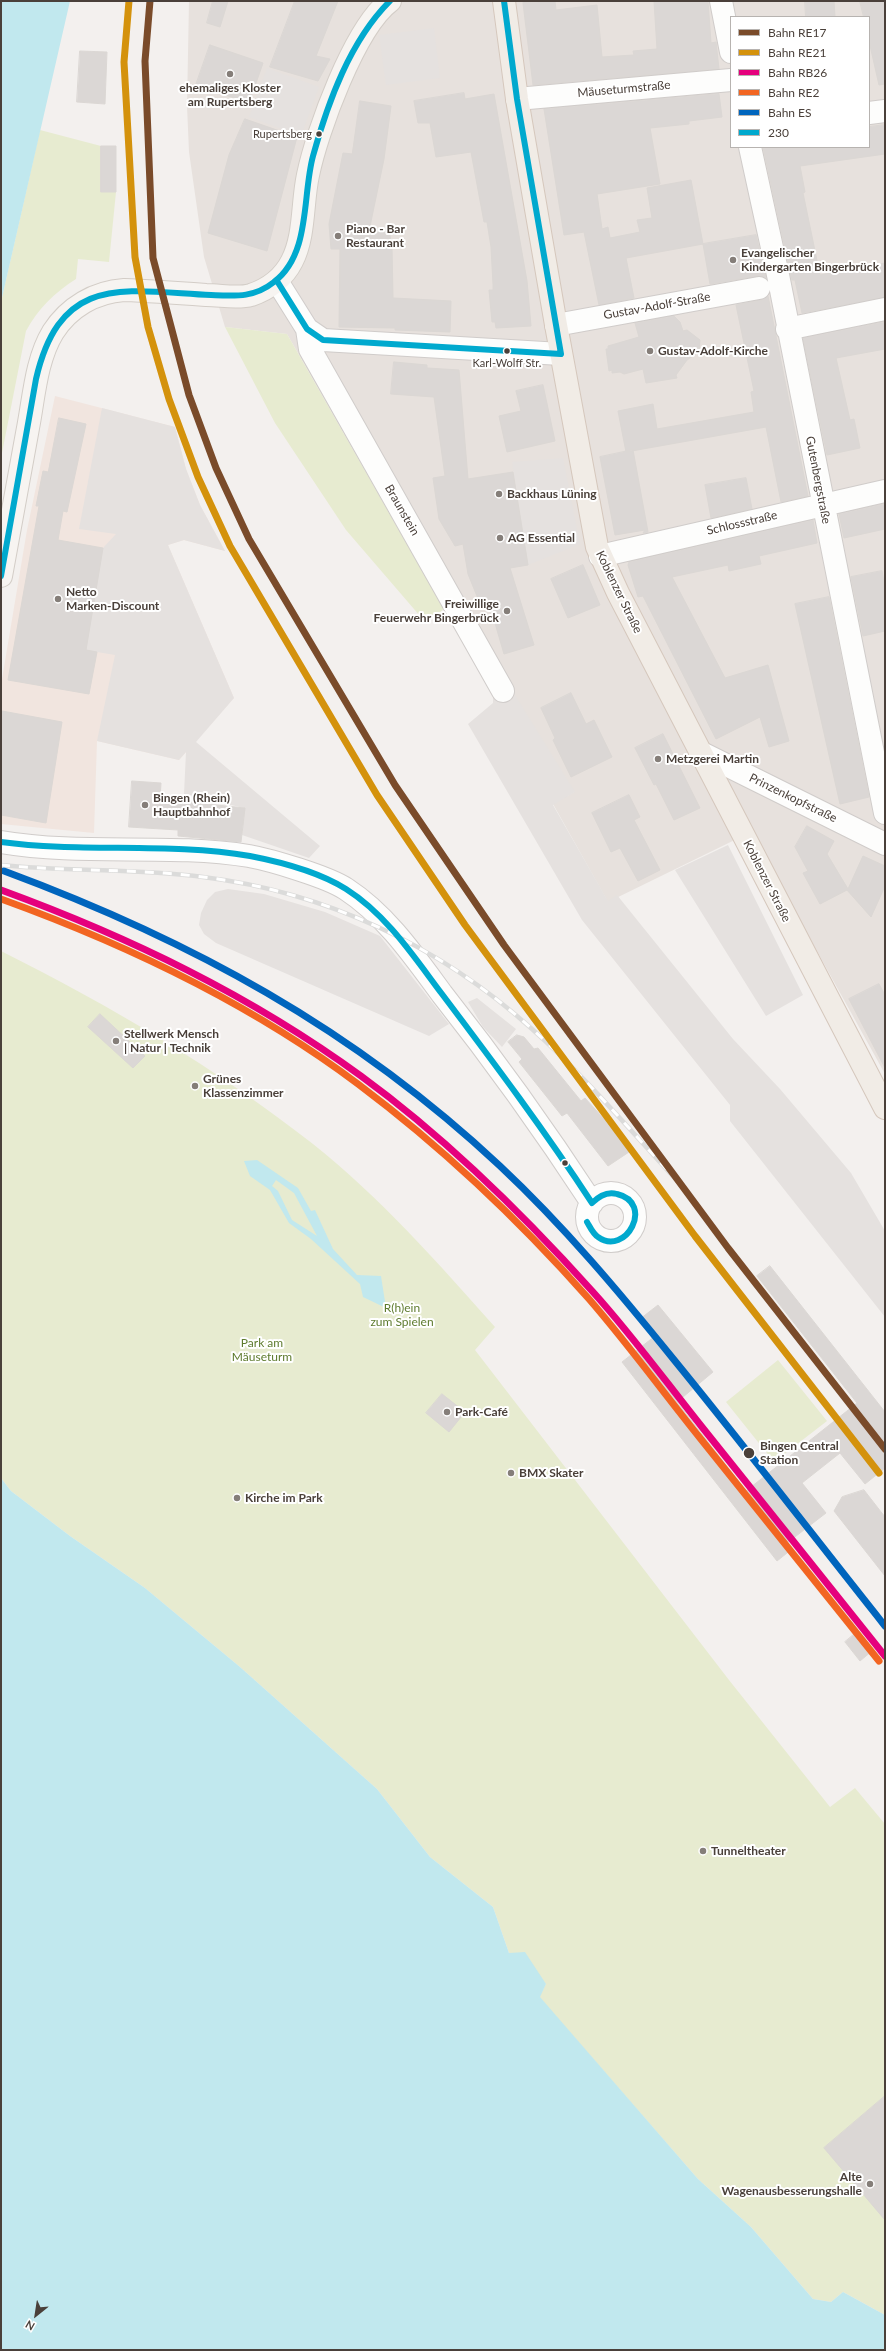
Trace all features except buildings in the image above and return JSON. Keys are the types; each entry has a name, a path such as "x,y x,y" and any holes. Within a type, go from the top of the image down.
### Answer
{"main road":[{"name":"Koblenzer Straße","path":"504,1 517,99 561,354 600,556 885,1108"},
{"path":"1,576 37,380 47,343 57,326 70,312 91,298 108,292 124,290 236,297 249,295 277,281 292,261 297,248 308,175 315,147 334,96 349,60 384,4"}],"street":[{"path":"721,1 730,47"},
{"name":"Mäuseturmstraße","path":"517,99 730,80"},
{"path":"870,113 885,111"},
{"name":"Gutenbergstraße","path":"750,148 778,275 787,329 885,813"},
{"path":"277,281 307,329 323,340 561,354"},
{"name":"Gustav-Adolf-Straße","path":"556,325 759,288"},
{"path":"787,329 885,309"},
{"name":"Braunstein","path":"307,329 310,349 503,691"},
{"name":"Schlossstraße","path":"600,556 822,504 885,491"},
{"name":"Prinzenkopfstraße","path":"700,752 885,844"},
{"path":"1,842 75,847 180,849 251,857 318,876 345,888 369,906 399,937 502,1073 592,1203"}],"shaded area":[{"path":"189,1 885,1 885,1074 751,832 608,902 553,804 574,792 493,695 287,334 225,327 204,257 189,152 187,106"},
{"path":"434,28 440,78 386,85 379,35"},
{"path":"267,68 319,87 301,136 249,117"},
{"path":"55,396 175,427 186,469 200,505 225,551 184,540 168,545 234,698 179,760 97,741 94,833 1,824 1,685 27,530"},
{"path":"102,408 175,427 186,469 200,505 225,551 184,540 168,545 234,698 196,742 320,846 309,858 242,835 244,808 184,794 186,752 179,760 97,741 115,655 85,650 103,548 116,534 79,529"},
{"path":"563,458 580,544 528,565 512,462"},
{"path":"510,687 575,792 553,805 608,901 617,895 733,1039 780,1089 851,1173 885,1231 885,1317 730,1121 730,1105 582,920 468,724 493,703 493,695"},
{"path":"728,845 803,995 766,1016 675,870"},
{"path":"228,889 264,894 325,912 380,936 449,1024 429,1036 216,943 204,934 199,925 201,913 207,900 215,892"},
{"path":"477,998 516,1029 502,1047 483,1027 468,1002"}],"green space":[{"path":"40,130 101,146 101,192 116,192 109,262 78,259 76,279 47,302 26,331 1,458 1,302"},
{"path":"225,327 287,334 444,609 426,623 346,530 275,423"},
{"name":"Park am Mäuseturm","path":"1,951 122,1016 201,1064 276,1116 313,1144 362,1186 430,1255 495,1327 475,1350 729,1680 830,1807 855,1788 885,1824 885,2315 843,2292 831,2302 813,2299 751,2227 698,2179 539,1997 546,1984 509,1953 493,1907 430,1857 377,1789 240,1667 145,1588 70,1536 11,1491 1,1478"},
{"path":"778,1360 827,1421 774,1462 726,1402"}],"water":[{"path":"1,1 70,1 1,302"},
{"path":"257,1160 298,1188 311,1211 315,1210 333,1249 357,1275 381,1276 386,1308 363,1297 360,1284 311,1239 289,1223 270,1190 250,1176 244,1161","holes":["276,1180 294,1193 317,1236 292,1220 278,1191 272,1186"]},
{"path":"1,1478 11,1491 70,1536 145,1588 240,1667 377,1789 430,1857 493,1907 509,1953 525,1952 546,1984 540,1997 698,2179 751,2227 813,2299 831,2302 843,2292 885,2315 885,2350 1,2350"}],"railway":[{"path":"1,865 51,869 153,872 203,877 249,884 293,895 337,910 379,928 420,948 459,972 496,999 532,1029 571,1066 683,1187"}],"rail line":[{"name":"RE21","path":"129,1 124,62 135,257 148,327 169,399 198,477 230,546 377,795 465,925 695,1236 879,1473"},
{"name":"RE17","path":"150,1 145,61 153,258 189,395 216,468 249,539 395,785 504,945 728,1248 885,1449"},
{"name":"ES","path":"4,871 73,898 139,927 204,959 267,993 328,1031 387,1072 444,1117 524,1189 547,1212 612,1285 702,1394 885,1626"},
{"name":"RB26","path":"1,890 49,908 142,948 232,994 276,1019 319,1047 361,1076 423,1125 483,1178 539,1234 607,1308 885,1656"},
{"name":"RE2","path":"1,899 141,956 187,978 275,1027 358,1084 450,1159 536,1241 589,1299 618,1333 700,1438 879,1661"}],"transit line":[{"name":"230","path":"1,576 36,379 47,345 62,320 80,304 101,295 151,291 236,296 259,291 274,282 286,270 294,256 300,240 313,156 333,94 342,73 363,34 390,1"},
{"name":"230","path":"504,1 517,99 561,354"},
{"name":"230","path":"277,281 307,329 323,340 561,354"},
{"name":"230","path":"1,842 63,847 188,849 250,856 274,861 312,873 346,889 361,899 374,911 410,951 519,1097 592,1203"},
{"name":"230","path":"587,1222 596,1236 608,1241 618,1240 626,1235 632,1226 635,1217 634,1207 628,1199 617,1194 610,1193 603,1195 592,1203"}],"place":[{"name":"ehemaliges Kloster am Rupertsberg","path":"230,74"},
{"name":"Rupertsberg","path":"319,134"},
{"name":"Piano - Bar Restaurant","path":"338,236"},
{"name":"Evangelischer Kindergarten Bingerbrück","path":"733,260"},
{"name":"Karl-Wolff Str.","path":"507,351"},
{"name":"Gustav-Adolf-Kirche","path":"650,351"},
{"name":"Backhaus Lüning","path":"499,494"},
{"name":"AG Essential","path":"500,538"},
{"name":"Netto Marken-Discount","path":"58,599"},
{"name":"Freiwillige Feuerwehr Bingerbrück","path":"507,611"},
{"name":"Metzgerei Martin","path":"658,759"},
{"name":"Bingen (Rhein) Hauptbahnhof","path":"145,805"},
{"name":"Stellwerk Mensch | Natur | Technik","path":"116,1041"},
{"name":"Grünes Klassenzimmer","path":"195,1086"},
{"name":"Park-Café","path":"447,1412"},
{"name":"Bingen Central Station","path":"749,1453"},
{"name":"BMX Skater","path":"511,1473"},
{"name":"Kirche im Park","path":"237,1498"},
{"name":"Tunneltheater","path":"703,1851"},
{"name":"Alte Wagenausbesserungshalle","path":"870,2184"}],"park label":[{"name":"R(h)ein zum Spielen","path":"402,1315"}]}
